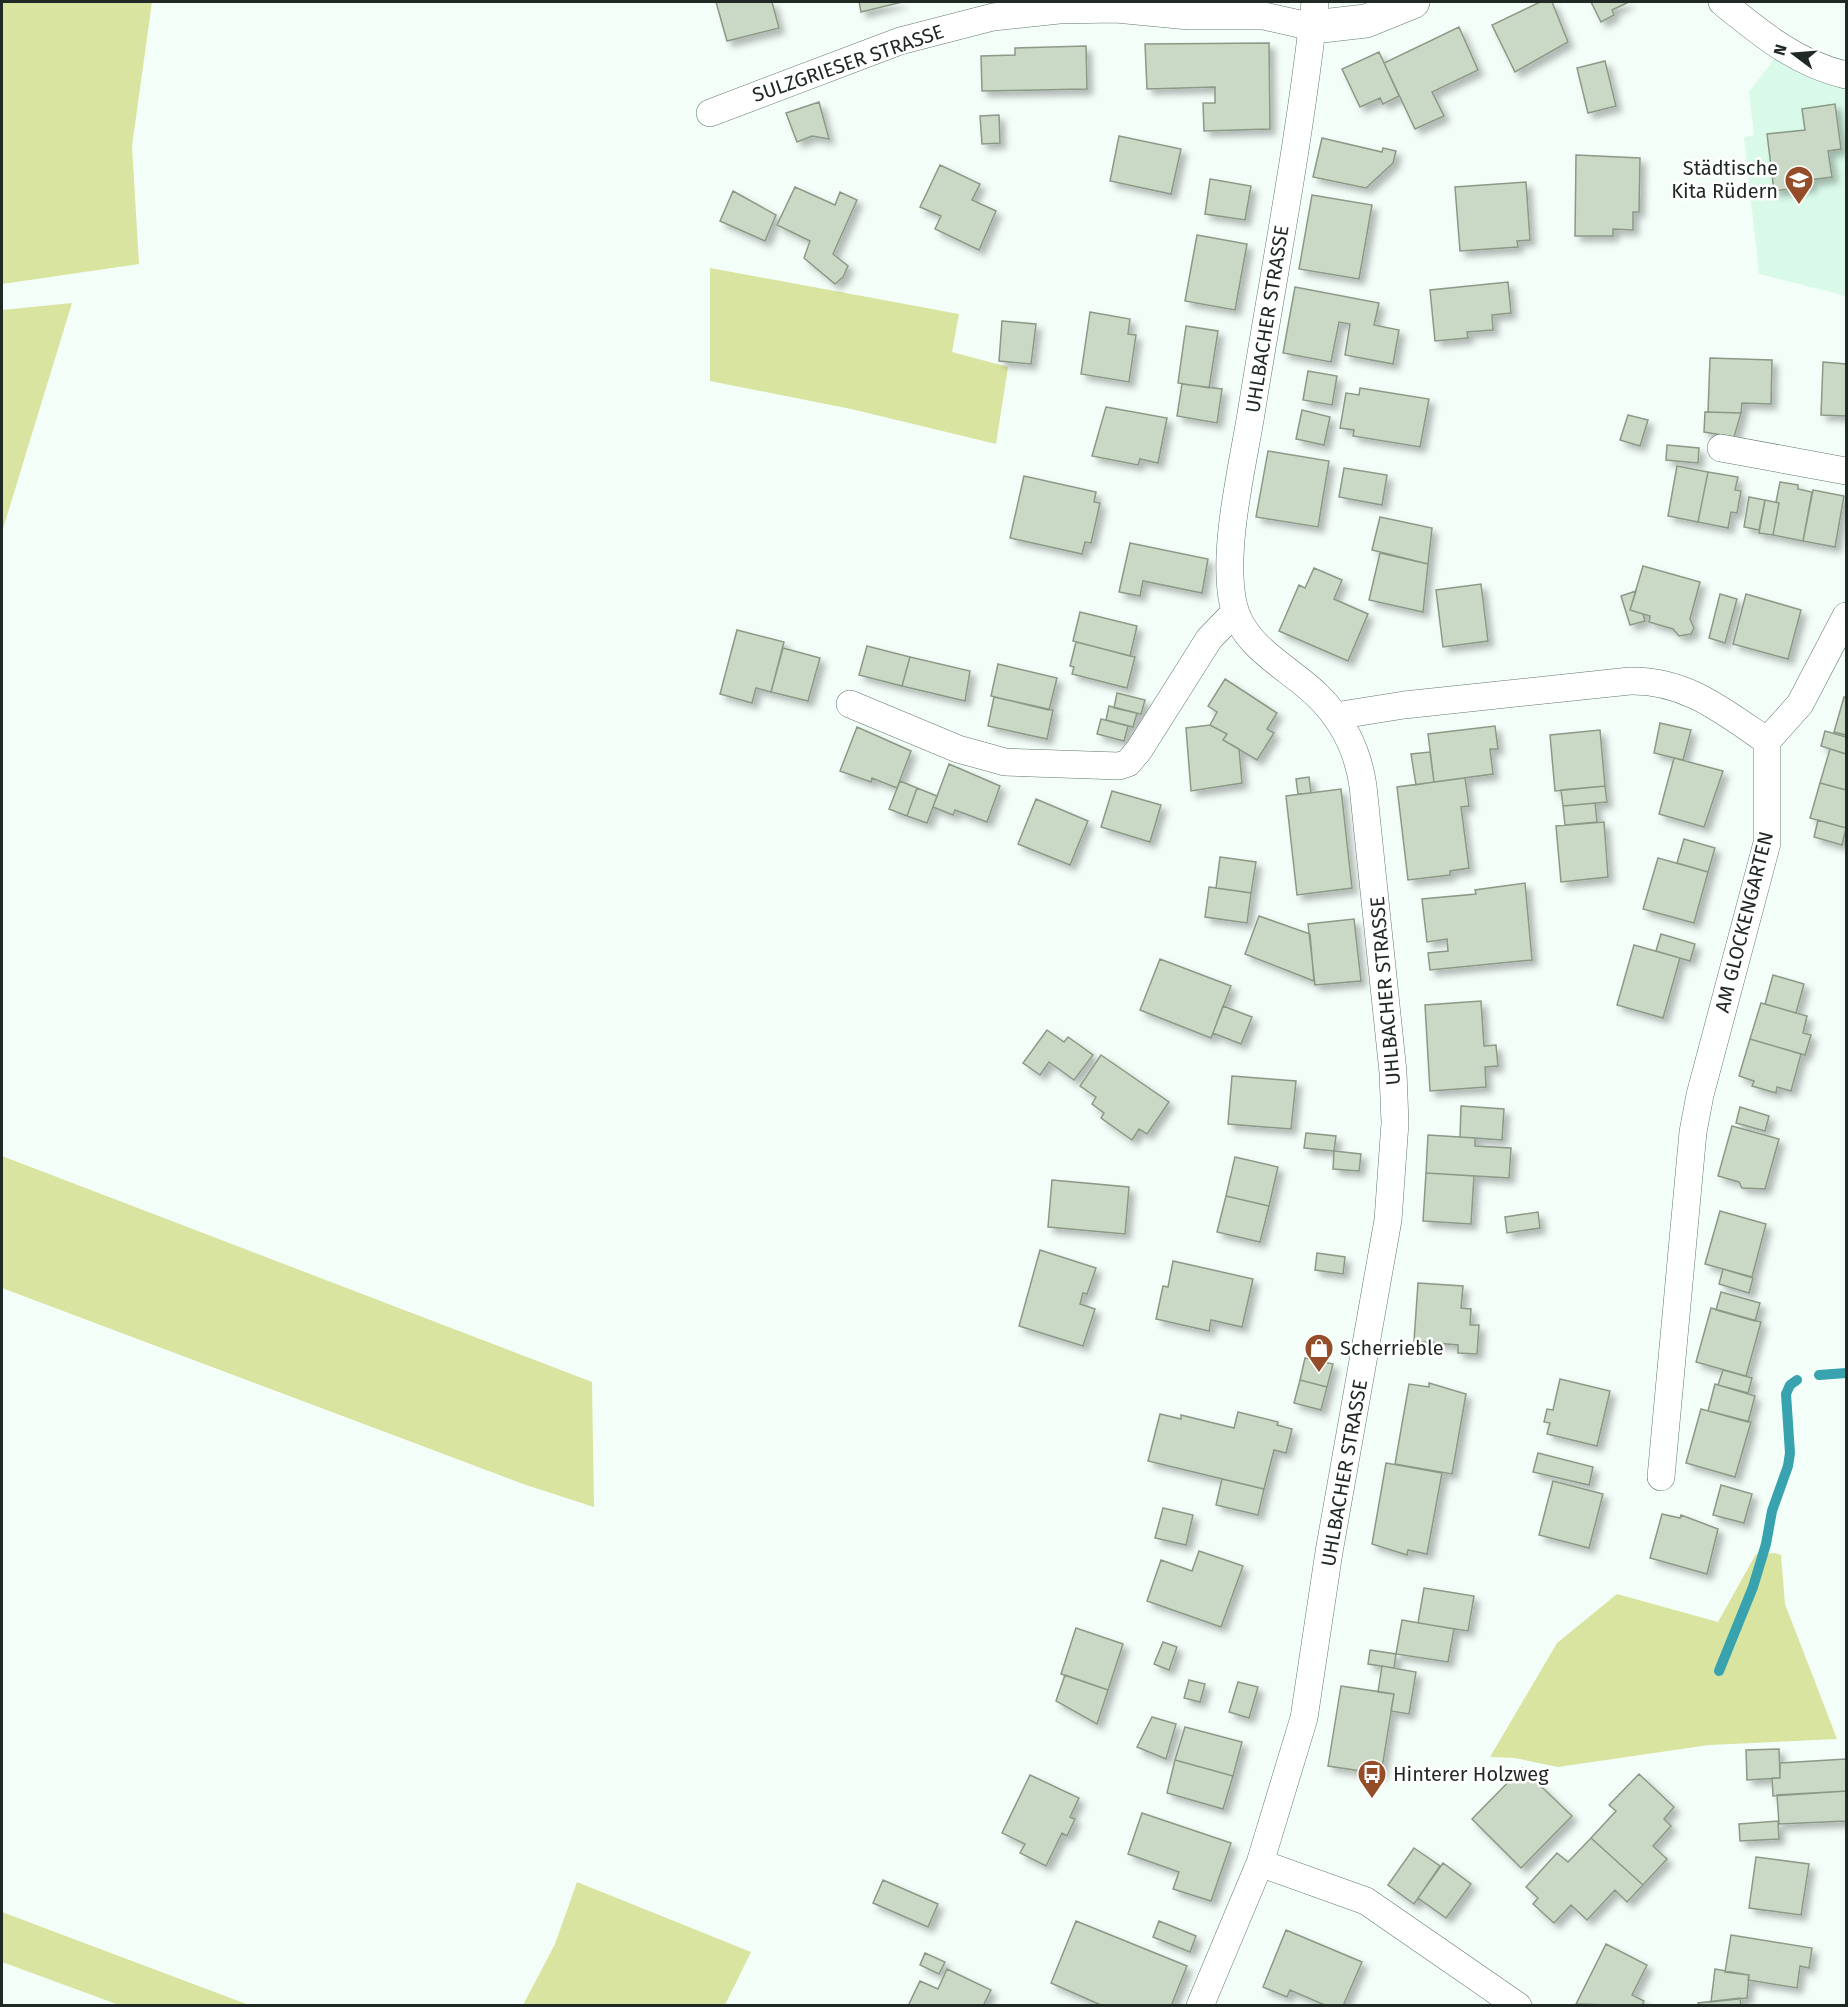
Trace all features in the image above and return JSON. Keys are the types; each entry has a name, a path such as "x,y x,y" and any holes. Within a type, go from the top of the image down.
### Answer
{"street":[{"name":"SULZGRIESER STRASSE","path":"710,113 900,41 993,17 1059,10 1116,9 1189,16 1314,14 1366,21 1413,2"},
{"path":"1722,2 1789,53 1816,66 1846,75"},
{"name":"UHLBACHER STRASSE","path":"1200,2006 1260,1863 1306,1711 1351,1422 1385,1240 1392,1175 1393,1072 1363,786 1353,747 1335,716 1316,694 1248,636 1235,612 1229,568 1238,493 1314,14"},
{"path":"1721,448 1846,471"},
{"path":"850,704 958,749 1005,762 1119,766 1128,763 1139,750 1209,639 1235,612"},
{"path":"1335,716 1422,703 1630,681 1652,682 1694,693 1767,741 1800,704 1846,616"},
{"name":"AM GLOCKENGARTEN","path":"1660,1477 1693,1132 1700,1095 1764,856 1769,813 1767,741"},
{"path":"1260,1863 1366,1901 1518,2006"}],"shaded area":[{"name":"Städtische Kita Rüdern","path":"1777,55 1845,83 1846,296 1759,274 1744,137 1754,135 1749,92"}],"green space":[{"path":"2,2 152,2 132,146 139,264 2,284"},
{"path":"710,268 959,314 952,352 1008,367 996,444 851,409 710,381"},
{"path":"72,303 2,532 2,310"},
{"path":"2,1156 592,1382 594,1507 523,1484 2,1288"},
{"path":"1756,1554 1781,1555 1785,1604 1837,1739 1709,1745 1558,1767 1515,1758 1490,1757 1557,1643 1617,1594 1718,1622"},
{"path":"577,1882 751,1952 725,2005 523,2005 555,1944"},
{"path":"2,1912 249,2005 119,2005 2,1962"}],"building":[{"path":"716,2 772,2 779,28 727,41"},
{"path":"859,2 902,2 861,12"},
{"path":"1540,2 1552,2 1568,42 1515,72 1492,25"},
{"path":"1591,2 1629,2 1612,10 1614,15 1601,22"},
{"path":"1459,27 1478,70 1432,92 1444,116 1415,129 1384,63"},
{"path":"1269,43 1270,129 1204,131 1203,103 1215,103 1215,87 1147,89 1145,44"},
{"path":"1086,46 1087,89 982,91 981,56 1015,55 1015,48"},
{"path":"1379,52 1399,96 1383,104 1380,98 1360,107 1342,69"},
{"path":"1605,61 1616,106 1588,113 1577,68"},
{"path":"819,102 829,139 812,136 797,142 786,113"},
{"name":"Städtische Kita Rüdern","path":"1835,104 1841,149 1828,151 1832,177 1810,180 1811,186 1774,191 1767,134 1805,130 1802,109"},
{"path":"999,115 1000,143 982,144 980,116"},
{"path":"1119,136 1181,149 1171,194 1110,181"},
{"path":"1322,138 1382,152 1383,148 1396,151 1393,163 1366,188 1313,177"},
{"path":"1576,155 1640,158 1639,212 1633,212 1633,230 1613,229 1613,236 1575,236"},
{"path":"940,165 980,184 972,200 996,211 979,250 935,229 941,216 920,207"},
{"path":"1210,179 1251,186 1245,220 1205,214"},
{"path":"1526,182 1530,240 1517,241 1518,247 1460,251 1455,187"},
{"path":"795,187 835,205 840,192 857,200 833,254 848,266 843,277 835,284 804,258 810,241 777,225"},
{"path":"733,191 776,215 765,241 720,221"},
{"path":"1312,195 1372,205 1359,279 1299,269"},
{"path":"1197,235 1247,244 1235,310 1185,301"},
{"path":"1508,282 1511,313 1492,315 1493,330 1467,332 1468,338 1435,341 1430,290"},
{"path":"1295,287 1379,303 1374,325 1399,330 1393,364 1345,355 1350,324 1339,322 1331,362 1283,353"},
{"path":"1090,312 1130,319 1128,334 1136,335 1129,382 1081,374"},
{"path":"1002,321 1036,324 1031,364 999,361"},
{"path":"1186,326 1218,331 1209,388 1178,383"},
{"path":"1710,358 1772,360 1771,404 1742,403 1741,413 1708,412"},
{"path":"1823,362 1846,364 1846,416 1821,415"},
{"path":"1308,371 1337,376 1332,405 1303,400"},
{"path":"1182,384 1222,389 1217,423 1177,416"},
{"path":"1360,388 1429,399 1420,447 1353,436 1354,430 1340,428 1346,393 1359,395"},
{"path":"1106,407 1167,418 1158,463 1140,459 1138,465 1092,456"},
{"path":"1302,410 1330,417 1324,445 1296,439"},
{"path":"1705,412 1741,413 1734,437 1704,432"},
{"path":"1628,415 1648,420 1640,446 1620,440"},
{"path":"1667,445 1699,448 1698,463 1666,460"},
{"path":"1268,451 1329,461 1318,527 1256,517"},
{"path":"1677,466 1708,472 1698,522 1668,516"},
{"path":"1344,468 1387,475 1382,505 1339,497"},
{"path":"1708,472 1738,477 1735,490 1741,491 1737,513 1731,512 1728,528 1698,522"},
{"path":"1024,476 1096,492 1094,502 1100,503 1091,543 1085,542 1082,554 1010,538"},
{"path":"1780,482 1798,485 1798,489 1812,492 1803,541 1773,535"},
{"path":"1813,490 1844,496 1835,547 1803,541"},
{"path":"1749,497 1765,500 1759,530 1744,527"},
{"path":"1765,500 1779,503 1773,535 1759,533"},
{"path":"1380,517 1432,528 1428,564 1372,550"},
{"path":"1130,543 1208,559 1202,593 1143,581 1140,596 1119,592"},
{"path":"1380,553 1428,564 1423,612 1369,600"},
{"path":"1643,566 1700,582 1690,619 1694,628 1691,634 1679,636 1673,629 1649,622 1650,616 1630,610"},
{"path":"1314,568 1342,580 1334,599 1368,614 1348,661 1279,631 1299,585 1305,588"},
{"path":"1481,584 1488,641 1443,647 1436,590"},
{"path":"1636,591 1630,610 1643,614 1645,621 1630,625 1621,596"},
{"path":"1720,594 1737,599 1725,643 1709,638"},
{"path":"1746,594 1801,610 1788,659 1733,644"},
{"path":"1080,612 1137,626 1130,656 1073,641"},
{"path":"737,630 784,642 771,692 756,688 752,703 720,694"},
{"path":"1076,642 1135,657 1127,688 1072,674 1074,667 1070,666"},
{"path":"867,646 910,657 902,686 859,675"},
{"path":"783,648 820,658 808,701 771,692"},
{"path":"910,657 970,671 965,701 902,686"},
{"path":"998,664 1057,678 1049,710 991,696"},
{"path":"1225,679 1277,713 1267,729 1274,733 1257,760 1223,740 1227,734 1210,725 1217,712 1208,706"},
{"path":"1117,693 1145,700 1141,714 1114,708"},
{"path":"994,697 1053,710 1047,739 988,726"},
{"path":"1844,697 1846,698 1846,735 1834,732"},
{"path":"1109,706 1137,713 1133,727 1106,720"},
{"path":"1101,719 1128,726 1124,741 1097,734"},
{"path":"1660,723 1691,730 1683,760 1654,753"},
{"path":"1210,725 1227,734 1223,740 1239,749 1242,783 1191,791 1186,728"},
{"path":"1495,726 1498,749 1490,749 1493,774 1434,782 1428,734"},
{"path":"857,727 911,751 897,788 872,778 871,782 840,771"},
{"path":"1600,730 1605,786 1555,791 1550,735"},
{"path":"1825,731 1846,737 1846,754 1821,746"},
{"path":"1830,749 1846,754 1846,790 1820,783"},
{"path":"1430,752 1434,782 1416,785 1411,754"},
{"path":"1674,758 1723,771 1704,827 1659,814"},
{"path":"949,764 1000,786 987,822 955,810 953,815 933,807"},
{"path":"1309,777 1311,793 1298,794 1296,779"},
{"path":"1465,778 1469,806 1461,807 1469,868 1450,871 1450,875 1408,880 1397,787"},
{"path":"900,781 917,788 907,816 889,809"},
{"path":"1820,783 1846,790 1846,828 1810,818"},
{"path":"1605,786 1607,802 1563,806 1561,790"},
{"path":"917,788 937,796 927,823 907,816"},
{"path":"1341,789 1352,888 1297,895 1286,796"},
{"path":"1112,791 1161,805 1150,842 1101,827"},
{"path":"1036,799 1088,821 1070,865 1018,844"},
{"path":"1595,803 1597,822 1565,825 1563,806"},
{"path":"1818,820 1846,828 1842,845 1814,837"},
{"path":"1604,822 1608,877 1561,882 1556,826"},
{"path":"1684,839 1715,848 1708,872 1677,863"},
{"path":"1220,857 1256,862 1251,893 1216,888"},
{"path":"1658,858 1708,872 1694,923 1643,909"},
{"path":"1525,883 1532,960 1430,970 1428,953 1448,951 1447,939 1427,942 1422,899 1476,894 1475,890"},
{"path":"1209,887 1251,893 1247,923 1205,917"},
{"path":"1259,916 1310,934 1314,981 1245,954"},
{"path":"1354,919 1361,981 1315,985 1308,924"},
{"path":"1661,934 1695,944 1690,961 1656,951"},
{"path":"1634,945 1680,958 1663,1018 1617,1005"},
{"path":"1160,959 1231,986 1211,1038 1140,1010"},
{"path":"1773,975 1804,984 1796,1013 1765,1004"},
{"path":"1481,1001 1484,1046 1496,1045 1498,1066 1485,1067 1486,1087 1430,1091 1425,1005"},
{"path":"1761,1003 1807,1016 1803,1033 1811,1035 1805,1055 1750,1039"},
{"path":"1223,1006 1252,1017 1241,1044 1213,1033"},
{"path":"1047,1030 1064,1042 1068,1037 1093,1055 1074,1080 1049,1062 1040,1075 1023,1063"},
{"path":"1750,1039 1801,1054 1791,1091 1777,1087 1776,1093 1752,1086 1754,1081 1739,1076"},
{"path":"1101,1055 1169,1102 1147,1134 1139,1129 1132,1140 1101,1118 1104,1113 1092,1104 1096,1097 1080,1086"},
{"path":"1232,1076 1296,1081 1291,1129 1228,1124"},
{"path":"1461,1106 1504,1109 1502,1140 1460,1137"},
{"path":"1740,1107 1769,1116 1765,1131 1736,1123"},
{"path":"1732,1126 1779,1139 1765,1189 1742,1188 1739,1182 1718,1176"},
{"path":"1306,1133 1336,1136 1334,1151 1304,1148"},
{"path":"1428,1135 1475,1138 1475,1146 1511,1148 1509,1178 1426,1173"},
{"path":"1334,1151 1361,1154 1359,1171 1333,1169"},
{"path":"1235,1157 1278,1167 1269,1206 1226,1196"},
{"path":"1426,1173 1474,1176 1471,1224 1423,1221"},
{"path":"1052,1180 1129,1187 1125,1234 1048,1227"},
{"path":"1226,1196 1269,1206 1260,1242 1217,1232"},
{"path":"1720,1211 1766,1224 1752,1277 1705,1264"},
{"path":"1538,1212 1540,1228 1507,1233 1505,1217"},
{"path":"1040,1250 1096,1268 1087,1294 1083,1293 1080,1304 1095,1309 1083,1346 1019,1326"},
{"path":"1317,1253 1345,1257 1343,1274 1315,1270"},
{"path":"1173,1261 1253,1279 1242,1327 1211,1320 1209,1331 1156,1319 1163,1286 1168,1287"},
{"path":"1723,1269 1753,1278 1749,1293 1719,1284"},
{"path":"1418,1283 1463,1286 1461,1308 1471,1309 1470,1325 1479,1325 1477,1354 1458,1353 1458,1345 1414,1341"},
{"path":"1721,1292 1760,1303 1755,1321 1716,1310"},
{"path":"1711,1308 1761,1322 1746,1376 1696,1362"},
{"path":"1305,1358 1333,1364 1327,1387 1300,1380"},
{"path":"1723,1370 1752,1378 1748,1393 1718,1385"},
{"path":"1560,1379 1610,1391 1597,1446 1547,1434 1550,1423 1544,1422 1547,1409 1553,1410"},
{"path":"1300,1380 1327,1387 1321,1410 1294,1403"},
{"path":"1429,1383 1466,1394 1452,1474 1395,1464 1409,1384 1429,1387"},
{"path":"1715,1384 1755,1396 1748,1422 1708,1411"},
{"path":"1701,1409 1751,1422 1735,1477 1686,1463"},
{"path":"1238,1412 1278,1422 1277,1425 1292,1429 1286,1453 1274,1450 1264,1489 1148,1461 1160,1414 1181,1419 1181,1415 1234,1428"},
{"path":"1538,1453 1593,1467 1589,1485 1533,1472"},
{"path":"1386,1463 1442,1473 1427,1554 1408,1550 1407,1555 1372,1544"},
{"path":"1222,1479 1264,1489 1258,1515 1216,1505"},
{"path":"1553,1481 1603,1494 1589,1548 1539,1535"},
{"path":"1721,1485 1752,1494 1744,1523 1713,1515"},
{"path":"1163,1508 1193,1515 1186,1545 1155,1538"},
{"path":"1662,1514 1680,1518 1681,1515 1718,1529 1707,1574 1650,1558"},
{"path":"1199,1551 1243,1566 1221,1627 1147,1601 1161,1560 1192,1571"},
{"path":"1424,1588 1474,1596 1468,1631 1418,1623"},
{"path":"1402,1620 1454,1629 1448,1662 1396,1654"},
{"path":"1076,1628 1123,1644 1108,1690 1061,1674"},
{"path":"1163,1642 1177,1647 1169,1670 1154,1664"},
{"path":"1370,1650 1396,1654 1394,1668 1368,1664"},
{"path":"1382,1666 1416,1672 1409,1714 1391,1711 1394,1694 1378,1692"},
{"path":"1065,1675 1108,1690 1097,1724 1056,1701"},
{"path":"1189,1680 1205,1684 1200,1702 1184,1698"},
{"path":"1238,1682 1258,1687 1249,1718 1229,1712"},
{"path":"1341,1686 1394,1694 1381,1774 1328,1766"},
{"path":"1152,1717 1176,1724 1166,1759 1137,1747"},
{"path":"1185,1727 1242,1742 1233,1776 1175,1760"},
{"path":"1779,1749 1780,1778 1747,1780 1746,1750"},
{"path":"1846,1759 1846,1791 1773,1796 1772,1778 1780,1778 1780,1763"},
{"path":"1175,1760 1233,1776 1223,1809 1167,1793"},
{"path":"1522,1768 1572,1816 1521,1868 1472,1819"},
{"path":"1639,1774 1674,1807 1664,1819 1671,1826 1653,1846 1667,1859 1643,1885 1591,1838 1616,1811 1609,1805"},
{"path":"1030,1775 1079,1798 1070,1817 1075,1819 1067,1836 1062,1833 1046,1866 1020,1853 1025,1844 1002,1833"},
{"path":"1846,1791 1846,1821 1779,1824 1777,1795"},
{"path":"1142,1813 1231,1843 1211,1901 1173,1889 1179,1872 1128,1854"},
{"path":"1778,1821 1779,1839 1740,1841 1739,1824"},
{"path":"1591,1838 1643,1885 1627,1902 1615,1890 1587,1920 1571,1905 1554,1923 1533,1904 1538,1898 1526,1887 1557,1853 1568,1862"},
{"path":"1414,1848 1440,1866 1414,1904 1388,1885"},
{"path":"1756,1857 1809,1864 1801,1915 1749,1908"},
{"path":"1443,1863 1471,1884 1446,1918 1418,1898"},
{"path":"883,1880 938,1904 928,1927 873,1903"},
{"path":"1076,1921 1187,1966 1171,2006 1103,2006 1051,1983"},
{"path":"1159,1921 1196,1936 1190,1952 1153,1937"},
{"path":"1286,1930 1362,1962 1343,2006 1327,2006 1290,1990 1287,1997 1263,1987"},
{"path":"1731,1935 1812,1948 1809,1968 1800,1966 1797,1988 1748,1980 1749,1975 1725,1972"},
{"path":"1606,1944 1647,1965 1632,1995 1644,2001 1642,2006 1576,2004"},
{"path":"925,1953 945,1962 939,1974 920,1965"},
{"path":"947,1969 991,1990 983,2006 908,2006 920,1981 938,1989"},
{"path":"1715,1969 1749,1975 1747,1998 1711,2002"},
{"path":"1740,1998 1741,2006 1698,2006 1698,2003"}],"waterway":[{"path":"1819,1375 1846,1373"},
{"path":"1719,1671 1753,1587 1766,1544 1772,1511 1788,1466 1790,1453 1786,1394 1790,1385 1797,1380"}],"place":[{"name":"Städtische Kita Rüdern","path":"1799,206"},
{"name":"Scherrieble","path":"1319,1374"},
{"name":"Hinterer Holzweg","path":"1372,1800"}]}
